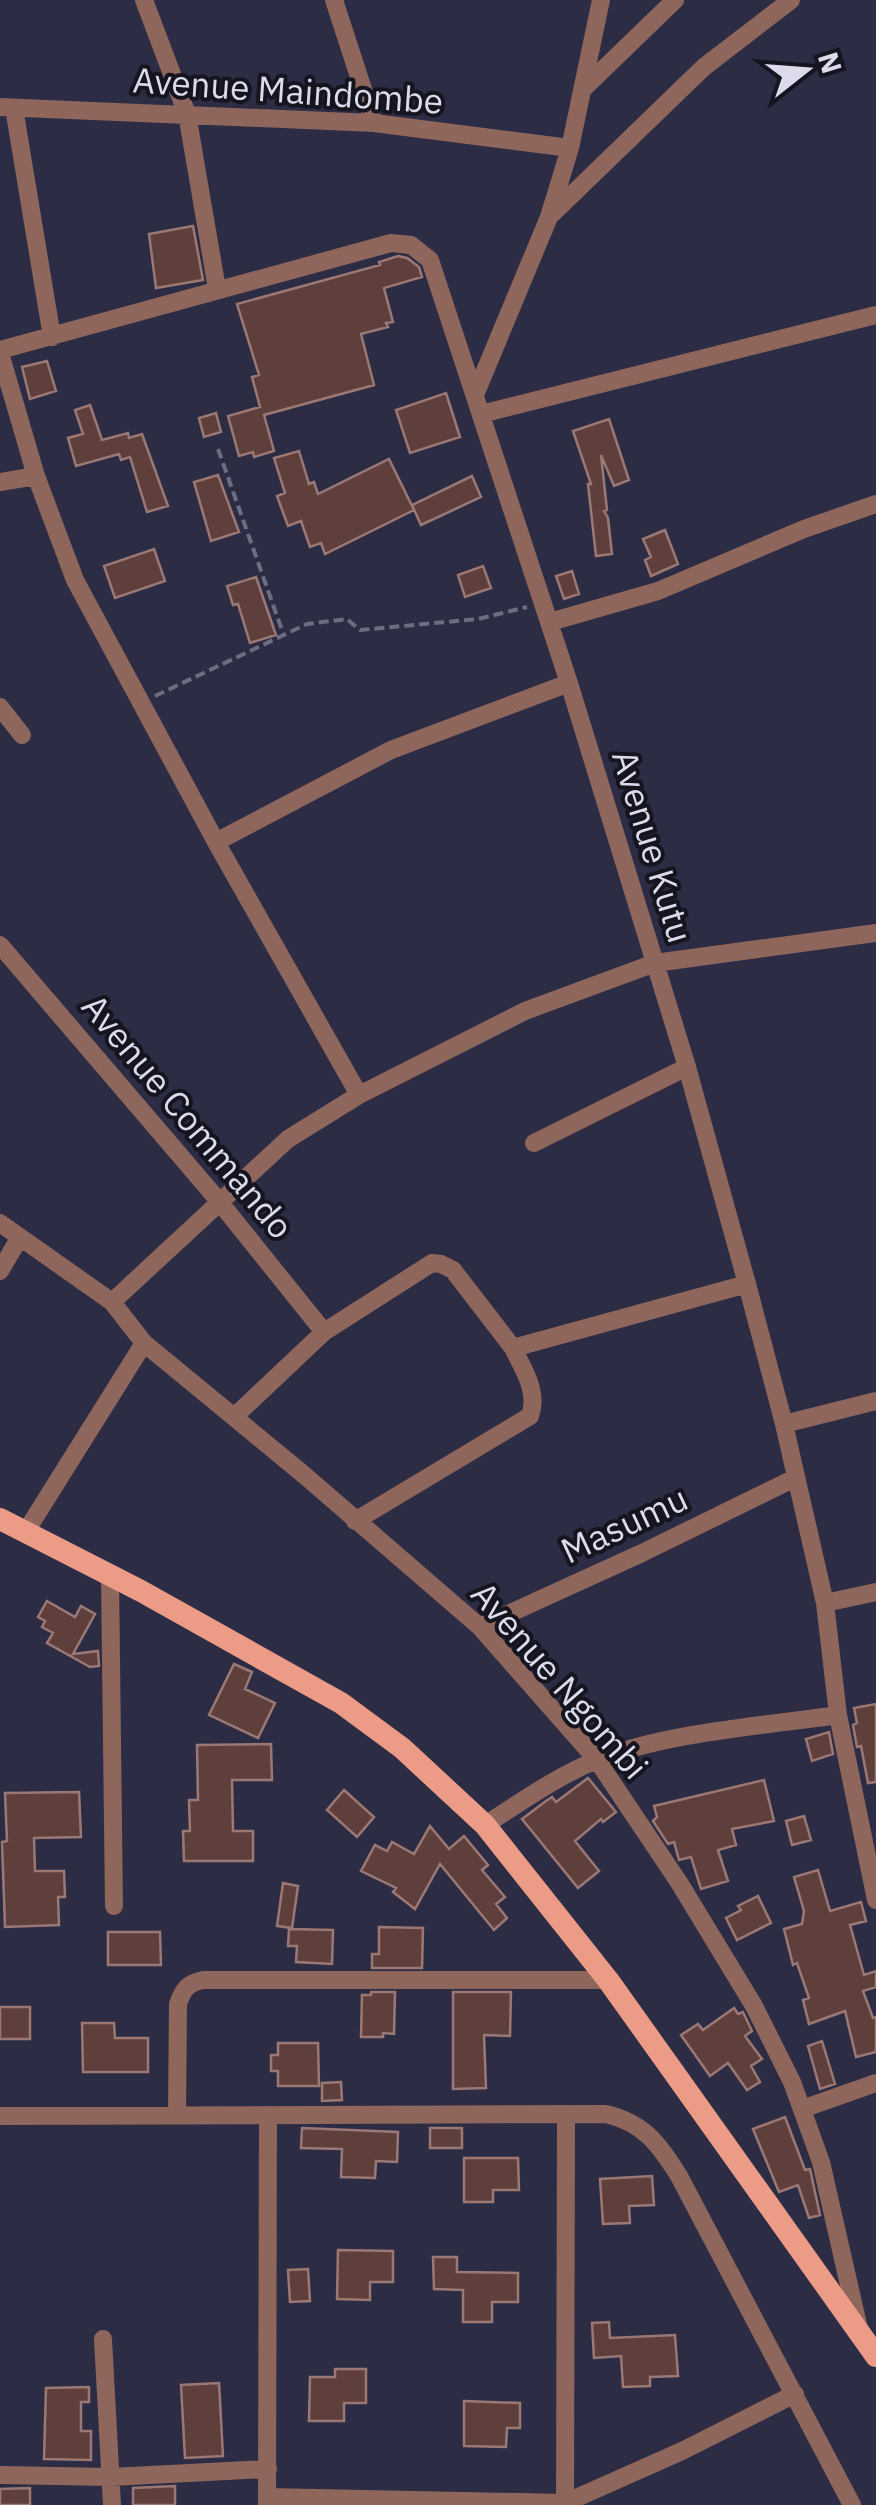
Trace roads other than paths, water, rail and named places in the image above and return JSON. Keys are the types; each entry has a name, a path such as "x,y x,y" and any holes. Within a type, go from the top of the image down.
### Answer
{"main road":[{"path":"0,1519 341,1703 402,1748 485,1825 608,1980 876,2356"}],"street":[{"path":"144,0 186,114 217,289"},
{"path":"334,0 374,123"},
{"path":"475,394 549,217 570,148 601,0"},
{"path":"584,88 675,0"},
{"path":"549,217 704,67 792,0"},
{"path":"7,107 52,337"},
{"name":"Avenue Maindombe","path":"7,107 374,123 570,148"},
{"name":"Avenue Kutu","path":"0,351 392,243 411,245 430,260 570,683 747,1284 825,1603 838,1715 869,1842 876,1900"},
{"path":"481,414 876,316"},
{"path":"0,351 36,476 75,580 216,842 360,1095"},
{"path":"0,482 36,476"},
{"path":"550,622 658,591 804,529 876,504"},
{"path":"216,842 391,750 570,683"},
{"path":"0,707 22,736"},
{"path":"112,1302 288,1139 360,1095 526,1011 655,962 876,933"},
{"name":"Avenue Commando","path":"0,945 218,1200 324,1332"},
{"path":"534,1142 686,1067"},
{"name":"Avenue Ngombi","path":"0,1222 112,1302 144,1344 480,1627 596,1760 680,1884 754,2006 802,2109 821,2162 860,2334"},
{"path":"0,1271 20,1237"},
{"path":"234,1417 324,1332 421,1268 442,1264 454,1270 513,1348 532,1388 534,1405 530,1416 356,1520"},
{"path":"513,1348 747,1284"},
{"path":"26,1532 144,1344"},
{"path":"784,1424 876,1401"},
{"name":"Masumu","path":"480,1627 795,1478"},
{"path":"110,1576 114,1906"},
{"path":"825,1603 876,1592"},
{"path":"485,1825 596,1760 645,1745 838,1715"},
{"path":"178,2115 178,2004 182,1991 191,1982 608,1980"},
{"path":"802,2109 876,2083"},
{"path":"566,2114 566,2504"},
{"path":"0,2116 606,2114 629,2120 660,2147 852,2505"},
{"path":"268,2115 267,2501 566,2504 795,2394"},
{"path":"104,2339 112,2505"},
{"path":"0,2475 111,2478 268,2469"}]}
